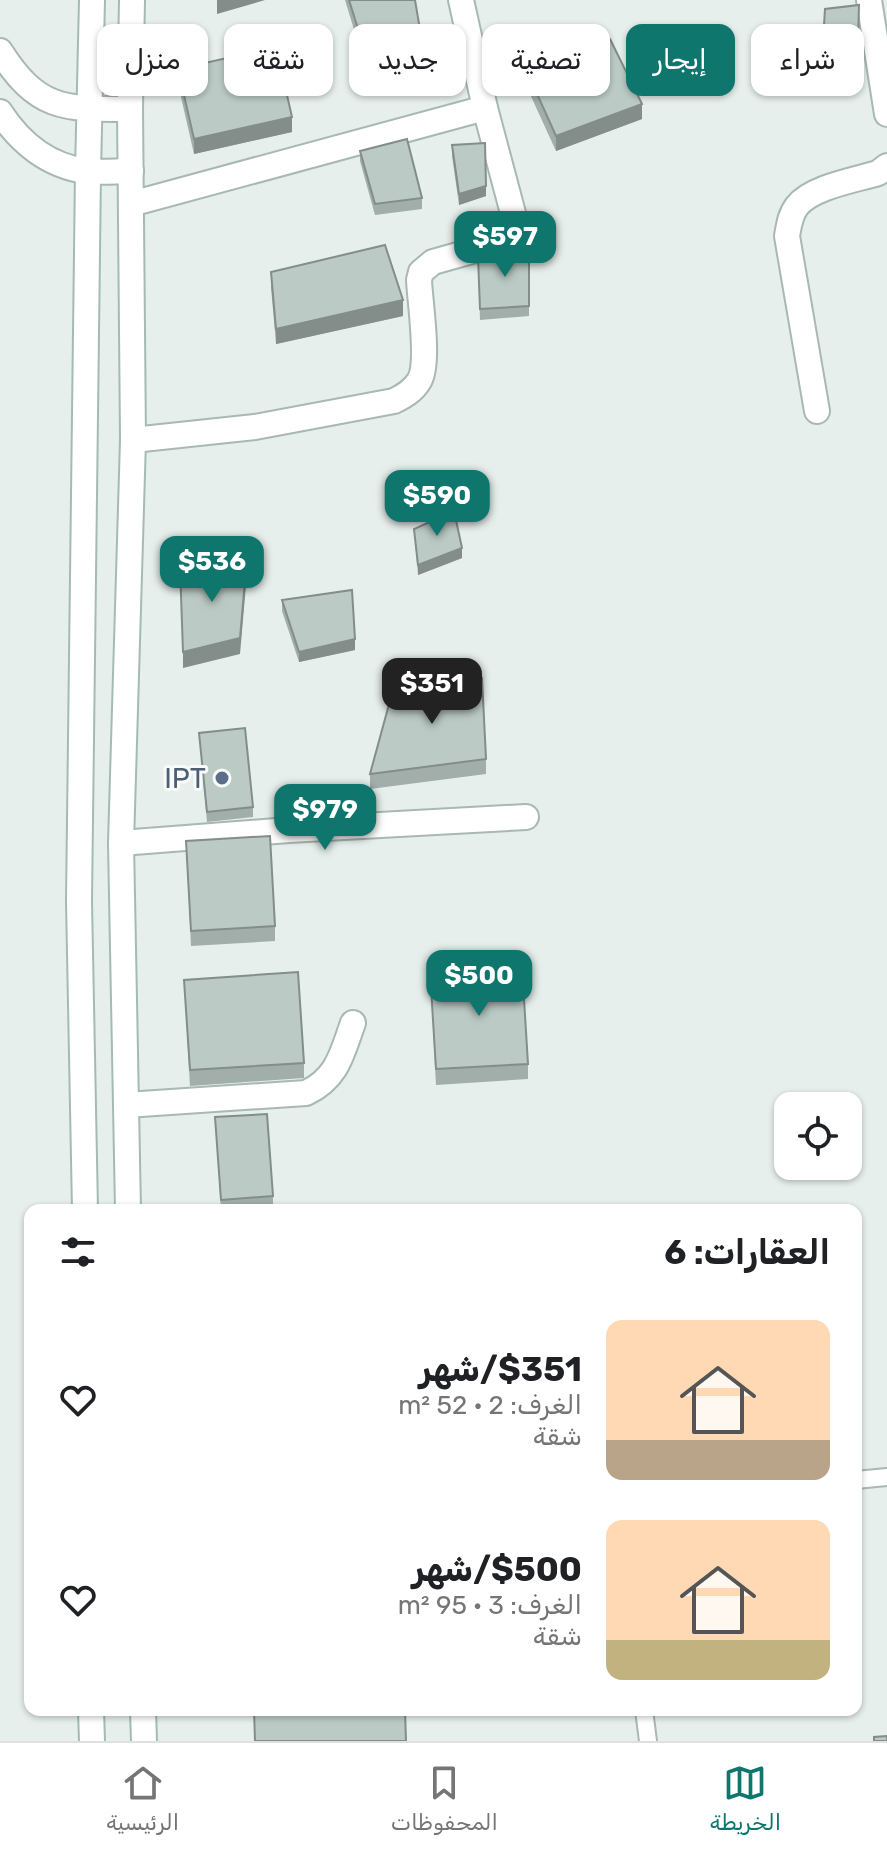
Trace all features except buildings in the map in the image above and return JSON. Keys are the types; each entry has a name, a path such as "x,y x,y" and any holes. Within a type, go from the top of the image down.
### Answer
{"main road":[{"path":"85,1204 79,913 92,0"},
{"path":"128,1204 121,843 133,440 132,0"},
{"path":"133,440 255,427 394,401 410,393 418,383 424,364 421,272 433,262 504,242 512,236 515,227 461,0"},
{"path":"869,0 887,114"},
{"path":"0,51 11,68 37,94 54,103 71,108 130,109"},
{"path":"131,204 485,108"},
{"path":"0,112 10,129 45,157 88,171 131,171"},
{"path":"817,411 787,236 791,218 798,205 812,194 878,173 887,166"},
{"path":"121,843 526,817"},
{"path":"79,913 122,913"},
{"path":"126,1105 306,1093 318,1087 339,1064 353,1023"},
{"path":"91,1716 92,1741"},
{"path":"143,1716 144,1741"}],"lane":[{"path":"862,1479 887,1477"},
{"path":"645,1716 648,1741"}],"place":[{"name":"IPT","path":"222,778"}]}
